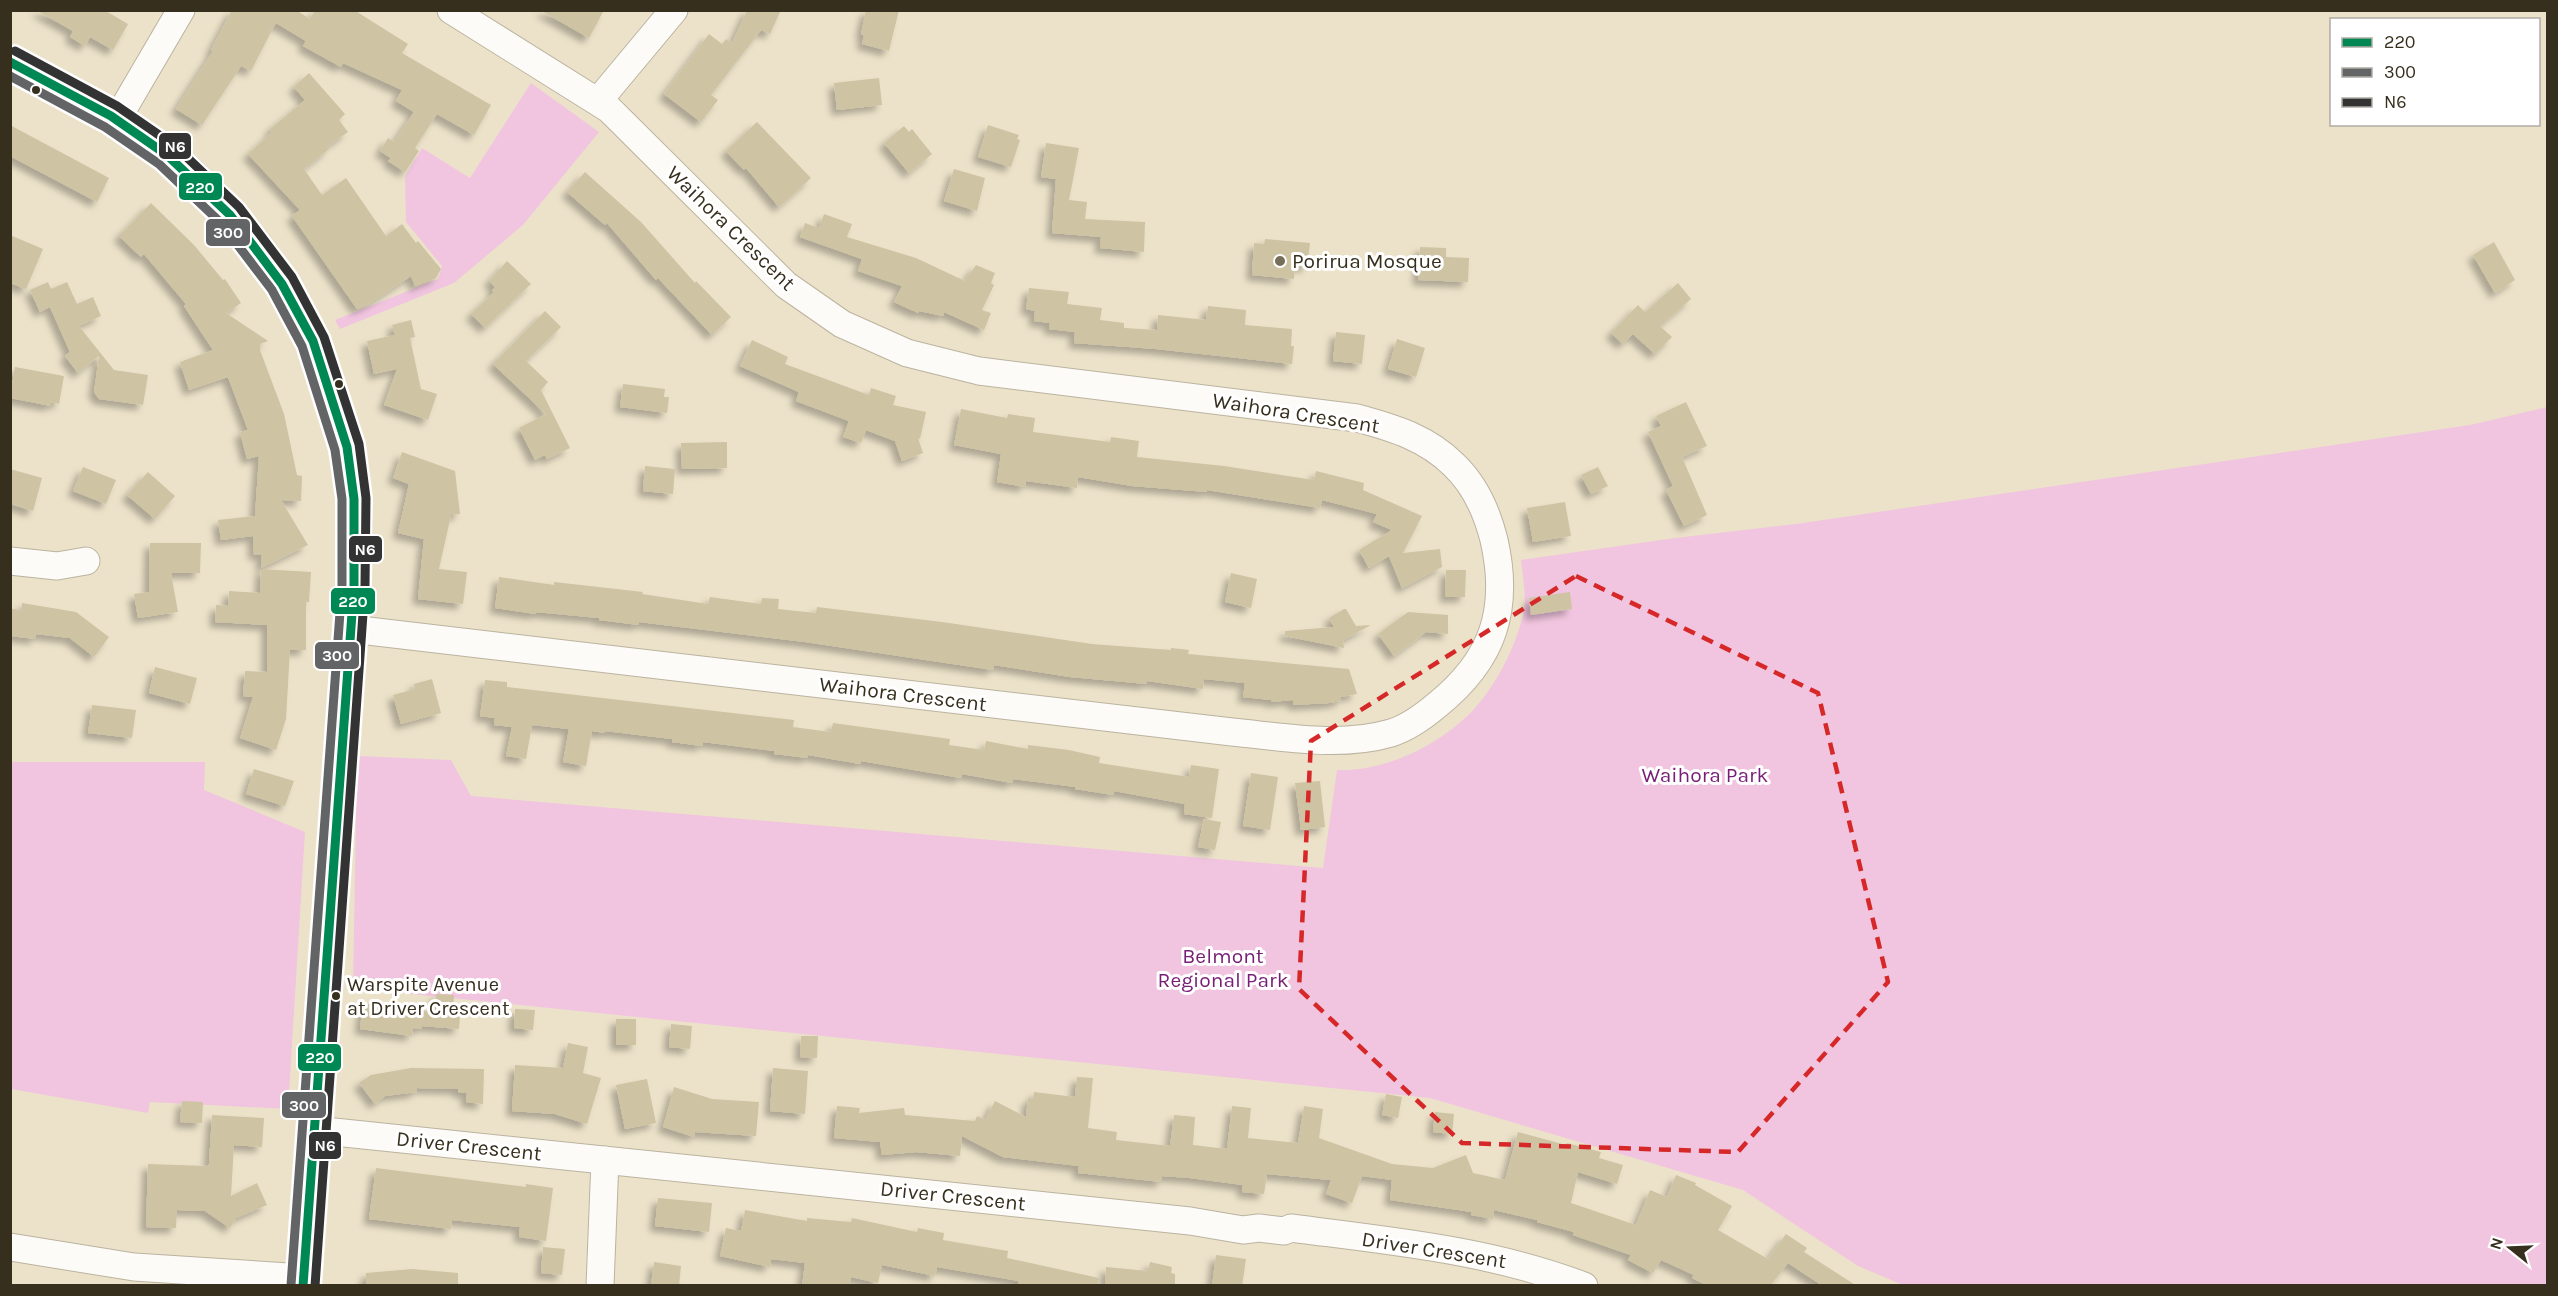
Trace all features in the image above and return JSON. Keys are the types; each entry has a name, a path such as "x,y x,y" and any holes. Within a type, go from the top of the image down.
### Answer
{"main road":[{"path":"10,62 71,93 165,153 208,190 234,217 271,266 311,336 339,417 349,457 355,520 351,629 304,1282"}],"street":[{"path":"116,121 181,10"},
{"name":"Waihora Crescent","path":"351,629 1220,731 1338,741 1392,733 1429,712 1461,685 1486,648 1497,617 1500,598 1498,561 1488,516 1461,472 1427,442 1408,433 1357,418 979,371 907,353 842,324 786,285 598,100 451,10"},
{"path":"598,100 674,10"},
{"path":"10,561 57,566 86,561"},
{"name":"Driver Crescent","path":"315,1130 1190,1221 1243,1230 1259,1228 1284,1231 1291,1228 1493,1257 1584,1286"},
{"path":"600,1286 605,1160"},
{"path":"10,1247 123,1275 304,1282"}],"highlighted area":[{"path":"1576,576 1818,693 1888,982 1738,1152 1462,1143 1299,989 1311,741"}],"green space":[{"path":"531,83 599,132 523,225 454,283 340,329 335,320 438,279 442,266 406,222 405,176 422,148 470,178"},
{"path":"2547,407 2547,1285 1903,1285 1858,1266 1743,1190 1430,1098 353,988 357,756 451,760 471,796 1323,868 1337,770 1375,766 1393,761 1430,744 1462,721 1491,688 1510,652 1523,615 1525,595 1521,560 1675,538 1796,524 2470,425"},
{"path":"10,762 205,762 204,790 305,832 288,1109 150,1102 148,1113 11,1089"}],"building":[{"path":"36,10 104,10 128,24 113,50 90,37 85,46 70,37 73,31"},
{"path":"232,10 296,10 310,19 315,10 354,10 408,44 402,53 491,105 474,135 437,114 415,148 419,151 405,172 388,161 391,158 380,151 388,138 394,142 414,112 396,101 402,90 343,63 341,67 303,46 306,41 276,23 272,30 267,27 271,32 251,71 241,66 202,125 176,109 213,51 211,50"},
{"path":"540,10 604,10 589,38"},
{"path":"747,10 781,10 770,34 761,30 711,95 718,100 701,122 664,94 709,34 722,44 726,39 732,43"},
{"path":"866,10 899,10 889,51 862,44 864,35 861,34"},
{"path":"309,73 345,114 339,120 348,132 327,147 329,149 304,169 322,195 346,178 386,236 402,224 416,243 418,241 441,269 436,278 415,286 411,276 369,304 357,309 292,216 300,210 248,154 272,132 270,129 305,100 294,87"},
{"path":"879,78 882,105 837,110 834,83"},
{"path":"757,122 811,178 779,207 746,168 744,170 726,151"},
{"path":"10,125 109,178 97,202 10,156"},
{"path":"988,125 1019,135 1017,139 1020,140 1011,167 978,157"},
{"path":"904,126 909,132 912,129 932,154 909,173 884,143"},
{"path":"1046,143 1079,148 1069,200 1087,202 1085,219 1145,222 1144,252 1100,248 1101,237 1052,233 1056,179 1041,177"},
{"path":"954,169 985,178 977,211 944,201"},
{"path":"585,172 641,222 695,283 696,281 731,317 712,335 658,278 656,280 607,223 605,225 567,192"},
{"path":"151,203 194,245 223,280 225,279 241,303 226,313 268,341 260,344 260,350 284,414 297,475 302,476 301,501 281,500 308,545 261,568 262,554 254,555 253,536 221,540 218,520 255,516 259,456 247,459 240,432 248,430 228,377 189,390 180,362 213,350 184,306 186,304 144,254 141,257 119,236"},
{"path":"824,214 852,224 847,237 916,258 965,281 976,265 995,273 991,283 994,285 982,310 991,313 984,330 944,312 943,316 919,311 918,313 894,302 902,286 858,271 862,259 800,237 805,223 819,228"},
{"path":"10,235 43,249 26,289 10,283"},
{"name":"Porirua Mosque","path":"1265,239 1310,243 1307,267 1295,265 1294,279 1252,275 1254,243 1264,244"},
{"path":"2494,242 2515,280 2495,293 2473,255"},
{"path":"1420,247 1446,248 1446,257 1469,258 1468,282 1418,280"},
{"path":"507,261 531,284 485,328 471,314 494,292 492,291 495,287 489,281"},
{"path":"48,282 51,289 67,282 77,304 93,297 101,316 79,326 114,370 148,375 143,405 99,399 94,392 99,356 78,373 65,356 70,352 50,307 40,312 30,290"},
{"path":"1678,283 1691,299 1660,326 1672,337 1655,354 1633,334 1623,344 1611,333 1638,305 1645,312"},
{"path":"1029,288 1069,292 1067,304 1102,308 1100,320 1124,323 1124,328 1157,330 1158,315 1206,320 1208,306 1246,310 1245,325 1292,329 1291,346 1294,346 1292,364 1156,349 1074,343 1075,332 1049,329 1050,323 1034,321 1035,311 1026,309"},
{"path":"545,311 561,327 526,361 548,382 541,390 570,448 547,459 545,455 535,460 519,428 546,414 493,364"},
{"path":"411,320 415,337 410,338 421,389 437,394 428,420 384,405 397,369 374,374 367,341 395,335 392,325"},
{"path":"1336,332 1365,335 1362,364 1333,361"},
{"path":"1397,339 1425,348 1416,377 1388,369"},
{"path":"752,340 788,357 785,364 869,395 871,388 896,396 893,405 926,412 920,439 918,438 923,453 902,461 895,441 866,430 861,443 843,437 849,421 796,401 799,392 740,366"},
{"path":"15,367 64,376 59,404 51,402 51,406 10,398"},
{"path":"623,384 665,389 664,397 669,397 667,413 620,407"},
{"path":"1686,402 1707,446 1682,457 1707,515 1684,526 1666,490 1673,486 1648,432 1661,426 1656,416"},
{"path":"961,409 1007,418 1008,414 1035,418 1033,432 1110,442 1111,437 1139,441 1137,457 1224,466 1314,480 1316,471 1364,483 1363,490 1422,516 1403,553 1440,549 1442,567 1402,588 1389,556 1369,568 1359,550 1392,530 1373,522 1377,514 1322,500 1320,508 1207,490 1207,492 1132,486 1078,477 1077,488 1026,481 1025,487 997,482 1001,454 954,445"},
{"path":"727,442 727,468 682,469 681,443"},
{"path":"402,452 455,471 460,514 451,515 439,569 467,572 463,604 418,599 424,539 398,533 409,484 393,478"},
{"path":"645,466 675,469 673,494 643,491"},
{"path":"83,467 116,480 106,504 73,491"},
{"path":"1598,467 1608,486 1591,494 1581,475"},
{"path":"10,469 42,478 33,511 10,504"},
{"path":"148,472 175,496 155,519 127,495"},
{"path":"1565,502 1571,536 1533,542 1527,508"},
{"path":"150,543 201,543 200,573 171,573 178,612 138,618 134,594 149,592"},
{"path":"261,569 311,572 309,602 306,602 306,650 290,650 286,719 276,750 240,738 253,697 243,696 245,671 267,672 267,625 215,622 216,605 228,606 229,591 260,593"},
{"path":"1446,570 1466,570 1465,597 1445,597"},
{"path":"1231,573 1257,579 1251,608 1225,602"},
{"path":"499,577 554,585 554,582 643,592 642,594 708,604 710,597 761,604 762,598 779,599 778,609 816,613 817,607 942,622 1092,644 1171,650 1171,648 1189,650 1188,654 1349,669 1357,694 1341,697 1341,701 1293,705 1293,700 1271,702 1271,700 1243,697 1245,683 1204,679 1203,689 1147,681 1147,684 1070,677 994,665 993,670 805,642 639,622 639,625 599,620 599,618 536,612 536,614 495,608"},
{"path":"1570,592 1572,609 1531,615 1529,598"},
{"path":"22,603 76,612 109,637 94,657 70,638 36,634 36,639 10,636 10,608 21,611"},
{"path":"1344,609 1356,626 1371,625 1343,640 1344,648 1285,636 1285,631 1334,627 1329,618"},
{"path":"1408,612 1448,615 1448,634 1426,632 1394,656 1378,634"},
{"path":"155,667 197,678 190,704 149,693"},
{"path":"432,679 441,713 401,724 393,695 415,689 414,684"},
{"path":"485,680 507,682 507,687 794,720 793,727 831,732 833,723 950,739 949,745 984,750 986,741 1028,749 1028,745 1069,750 1100,757 1099,763 1189,777 1191,765 1219,769 1212,818 1184,814 1185,804 1114,791 1113,795 1075,789 1076,787 1013,779 1012,783 962,774 961,778 861,761 860,764 808,755 808,758 774,754 774,751 703,742 702,746 672,742 672,739 605,731 605,733 592,731 586,766 563,762 569,729 532,725 526,759 506,756 512,727 494,725 495,718 480,716"},
{"path":"92,705 136,710 132,738 88,733"},
{"path":"254,769 294,781 285,806 246,794"},
{"path":"1251,773 1278,777 1270,830 1243,826"},
{"path":"1320,781 1325,827 1301,830 1295,783"},
{"path":"1204,819 1221,822 1215,850 1198,847"},
{"path":"436,994 454,995 453,1014 460,1015 459,1029 422,1026 421,1029 413,1028 412,1036 360,1029 363,1003 435,1012"},
{"path":"515,1009 535,1010 533,1030 514,1028"},
{"path":"616,1019 636,1019 636,1045 616,1045"},
{"path":"671,1024 692,1026 690,1049 669,1047"},
{"path":"801,1036 818,1036 817,1058 800,1057"},
{"path":"568,1043 588,1047 583,1073 601,1078 587,1124 555,1114 512,1111 515,1065 563,1068"},
{"path":"411,1068 484,1069 483,1104 466,1102 467,1093 458,1092 458,1089 416,1088 417,1092 385,1096 375,1104 359,1083 371,1075"},
{"path":"773,1068 808,1071 805,1114 770,1111"},
{"path":"1077,1077 1093,1078 1088,1128 1117,1132 1116,1140 1170,1146 1174,1115 1195,1117 1193,1145 1227,1149 1232,1106 1251,1108 1248,1138 1298,1143 1304,1106 1323,1109 1319,1138 1392,1164 1433,1168 1466,1155 1473,1173 1505,1180 1518,1132 1601,1152 1599,1158 1623,1165 1617,1184 1578,1172 1571,1203 1636,1225 1650,1190 1667,1197 1676,1175 1696,1183 1695,1185 1732,1206 1718,1230 1768,1259 1786,1234 1807,1248 1804,1252 1857,1286 1823,1286 1788,1263 1770,1286 1708,1286 1692,1278 1694,1275 1661,1260 1653,1273 1628,1260 1631,1255 1573,1235 1574,1232 1537,1222 1537,1220 1494,1210 1493,1219 1471,1215 1472,1212 1390,1200 1392,1180 1362,1176 1352,1203 1326,1194 1331,1180 1267,1174 1264,1194 1242,1192 1243,1185 1190,1178 1162,1176 1162,1182 1078,1173 1079,1166 1003,1157 962,1136 960,1156 916,1152 882,1155 880,1142 834,1138 837,1106 860,1108 859,1113 904,1108 905,1115 975,1121 977,1116 985,1120 995,1101 1026,1117 1028,1098 1033,1099 1034,1092 1075,1097"},
{"path":"647,1079 656,1123 625,1129 616,1085"},
{"path":"674,1087 712,1099 759,1102 756,1136 695,1132 694,1137 663,1127"},
{"path":"1386,1094 1402,1097 1398,1118 1382,1115"},
{"path":"182,1101 203,1102 202,1123 180,1122"},
{"path":"1435,1112 1454,1114 1452,1134 1433,1132"},
{"path":"212,1115 264,1118 262,1147 234,1145 231,1196 257,1183 267,1205 236,1218 230,1228 205,1211 177,1210 176,1228 146,1227 148,1164 207,1166"},
{"path":"376,1168 526,1187 526,1184 553,1188 546,1241 519,1237 520,1227 452,1220 451,1229 369,1219"},
{"path":"658,1198 712,1203 709,1232 655,1226"},
{"path":"745,1210 807,1221 807,1218 851,1222 852,1218 917,1232 918,1228 944,1233 943,1240 1008,1251 1007,1258 1099,1278 1098,1286 1018,1286 1019,1281 937,1267 935,1276 882,1265 878,1283 851,1277 849,1286 802,1286 805,1263 771,1259 770,1267 720,1256 726,1228 741,1231"},
{"path":"543,1247 565,1249 562,1275 541,1273"},
{"path":"1216,1255 1246,1259 1242,1286 1212,1286"},
{"path":"654,1262 681,1266 679,1286 651,1286"},
{"path":"1150,1262 1172,1267 1171,1273 1175,1274 1175,1286 1105,1286 1106,1267 1148,1271"},
{"path":"412,1269 458,1273 458,1286 366,1286 366,1273"}],"transit line":[{"name":"N6","path":"15,51 117,106 175,146 239,207 292,277 324,337 359,444 366,498 365,586 315,1286"},
{"name":"220","path":"10,62 111,116 167,155 230,215 282,284 313,341 347,447 354,499 354,586 303,1286"},
{"name":"300","path":"10,76 105,127 159,164 221,223 272,290 302,346 335,450 342,499 342,585 291,1285"}],"place":[{"name":"Porirua Mosque","path":"1280,261"},
{"name":"Warspite Avenue at Driver Crescent","path":"336,996"}],"park label":[{"name":"Waihora Park","path":"1705,775"},
{"name":"Belmont Regional Park","path":"1223,968"}]}
